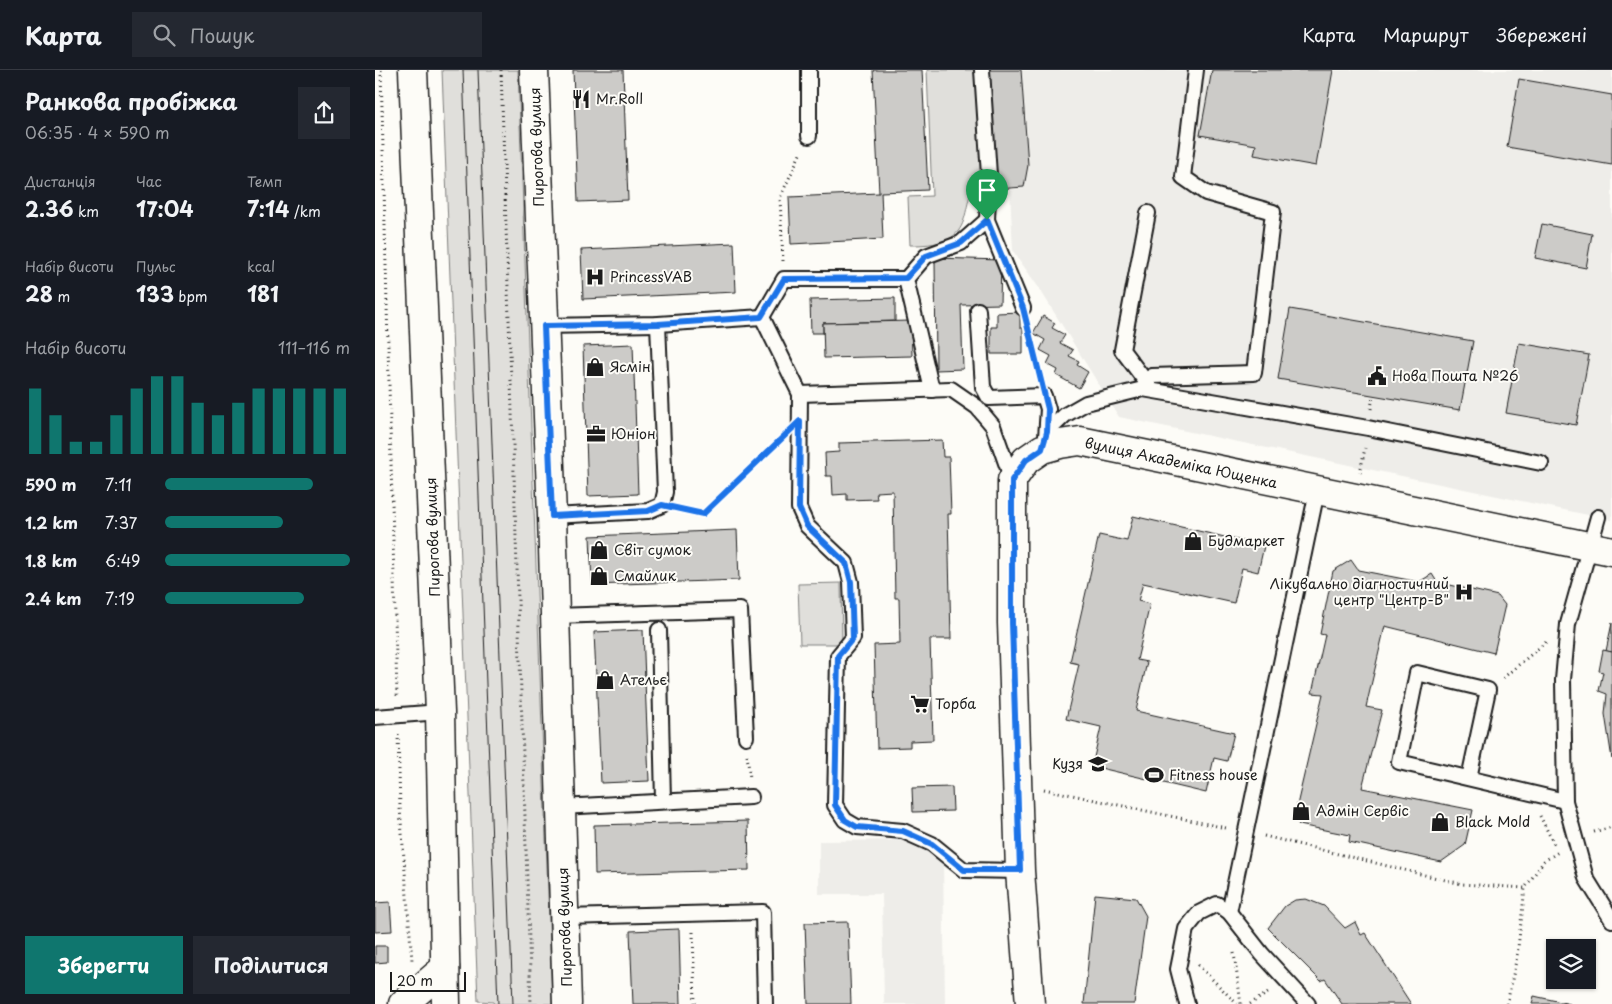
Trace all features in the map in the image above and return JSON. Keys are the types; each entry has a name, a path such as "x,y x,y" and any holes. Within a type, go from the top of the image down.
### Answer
{"street":[{"name":"Пирогова вулиця","path":"413,70 440,712 446,1004"},
{"name":"Пирогова вулиця","path":"534,70 552,516 567,1004"},
{"name":"вулиця Академіка Ющенка","path":"1012,480 1026,460 1045,440 1060,444 1080,442 1600,549"},
{"path":"1012,480 1012,623 1020,870 1030,1004"},
{"path":"403,1004 445,968"}],"lane":[{"path":"809,70 809,136"},
{"path":"982,70 989,174 987,220 1023,308"},
{"path":"1145,386 1152,376 1254,373 1273,212 1207,193 1183,177 1195,70"},
{"path":"1145,386 1122,350 1148,213"},
{"path":"761,317 784,279 906,278 926,256 961,243 987,220"},
{"path":"906,278 932,390"},
{"path":"978,310 983,387 989,398 1044,396 1048,409 1045,440"},
{"path":"544,326 658,324 761,317"},
{"path":"761,317 800,394 799,508 807,526 846,563 851,582 853,638 838,656 835,805 845,820 857,827 903,831 932,844 964,870 1020,870"},
{"path":"552,516 648,511 662,505 665,492 658,324"},
{"path":"1045,440 1065,415 1086,402 1145,386 1541,463"},
{"path":"800,394 951,389 977,407 993,426 1012,480"},
{"path":"1229,912 1317,491"},
{"path":"1598,517 1600,549 1568,624 1563,680 1565,801 1586,878 1612,920"},
{"path":"555,616 740,610 746,737"},
{"path":"659,630 663,801"},
{"path":"1469,778 1488,690 1417,673 1399,762 1565,801"},
{"path":"375,717 440,712"},
{"path":"561,807 751,797"},
{"path":"1187,1004 1178,969 1186,929 1199,913 1217,904 1229,912 1262,954 1308,1004"},
{"path":"564,917 763,912 765,1004"}],"path":[{"path":"381,70 399,808 413,963"},
{"path":"501,70 531,1004"},
{"path":"784,279 780,198 809,136"},
{"path":"1023,308 1044,396"},
{"path":"662,505 703,514 800,421"},
{"path":"746,737 751,797"},
{"path":"1041,788 1246,832 1462,884 1525,888"},
{"path":"1507,1004 1517,956 1525,888 1543,861 1585,835 1612,827"},
{"path":"1229,912 1241,1004"},
{"path":"692,913 695,1004"},
{"path":"1182,949 1237,1004"}],"shaded area":[{"path":"442,70 518,70 552,1004 494,1004 493,1002 478,1001"},
{"path":"927,70 976,70 984,170 975,183 964,221 958,231 949,239 934,244 910,245 908,197 932,196"},
{"path":"1021,70 1612,70 1612,520 1119,417 1039,288 1013,251 1010,190 1024,187 1028,165"},
{"path":"841,583 842,644 800,644 798,584"},
{"path":"909,840 943,858 945,1004 884,1004 882,894 819,894 819,841"}],"building":[{"path":"573,70 623,70 628,200 578,202"},
{"path":"873,70 922,70 928,190 881,192 883,239 791,244 789,197 879,193"},
{"path":"985,70 1021,70 1028,165 1024,187 997,189"},
{"path":"1212,70 1333,70 1316,166 1254,155 1256,145 1200,135"},
{"path":"1519,79 1612,95 1612,165 1507,147"},
{"path":"1542,224 1592,234 1586,268 1535,258"},
{"path":"734,243 736,292 583,299 581,250"},
{"path":"935,258 1001,260 1000,304 961,305 963,369 936,370"},
{"path":"895,298 895,321 823,323 823,333 811,333 810,300"},
{"path":"1290,309 1473,341 1460,410 1278,379"},
{"path":"1020,312 1020,328 1023,328 1023,354 991,354 991,327 997,327 997,313"},
{"path":"1043,316 1055,323 1052,328 1065,335 1060,343 1073,350 1069,356 1079,361 1077,365 1088,372 1079,388 1056,375 1058,370 1047,364 1051,356 1040,350 1045,340 1033,333"},
{"path":"911,321 912,356 824,358 823,323"},
{"path":"1519,343 1589,355 1576,425 1506,413"},
{"path":"633,344 638,494 588,496 583,346"},
{"path":"942,440 943,457 949,457 951,514 948,514 951,639 930,639 933,740 910,741 910,747 877,748 874,645 900,644 899,598 895,598 893,491 876,492 877,499 847,500 847,494 833,495 832,476 826,476 825,453 839,452 839,443"},
{"path":"1133,516 1264,546 1258,572 1242,568 1234,603 1143,583 1138,601 1150,604 1137,660 1147,662 1136,711 1234,733 1227,761 1214,758 1206,793 1092,766 1101,727 1066,719 1079,664 1070,662 1099,535 1127,541"},
{"path":"737,530 739,580 592,585 590,536"},
{"path":"1351,560 1358,570 1419,582 1432,574 1437,582 1498,596 1505,605 1494,653 1385,626 1366,707 1382,710 1362,788 1473,810 1465,845 1441,862 1349,842 1350,835 1299,825 1294,818 1323,694 1312,693 1325,635 1320,634 1333,571"},
{"path":"1612,623 1612,652 1606,651"},
{"path":"643,630 649,781 601,783 594,632"},
{"path":"1603,650 1612,652 1612,759 1605,714 1607,694 1599,691 1603,672 1599,671"},
{"path":"952,787 953,811 913,812 912,788"},
{"path":"748,821 749,870 595,874 594,825"},
{"path":"1095,894 1136,898 1146,916 1134,1004 1084,1004"},
{"path":"1306,899 1324,906 1345,928 1355,922 1361,935 1365,933 1411,1004 1342,1004 1325,979 1321,981 1268,928 1285,906 1295,900"},
{"path":"390,902 392,931 375,932 375,903"},
{"path":"848,922 851,1004 808,1004 805,923"},
{"path":"679,929 681,1004 633,1004 630,931"},
{"path":"375,946 387,946 387,962 375,963"},
{"path":"1534,996 1570,1004 1532,1004"}],"tram line":[{"path":"463,70 498,1004"},
{"path":"478,70 513,1004"}],"place":[{"name":"Mr.Roll","path":"581,99"},
{"name":"PrincessVAB","path":"595,277"},
{"name":"Ясмін","path":"595,367"},
{"name":"Нова Пошта №26","path":"1377,376"},
{"name":"Юніон","path":"596,434"},
{"name":"Будмаркет","path":"1193,541"},
{"name":"Світ сумок","path":"599,550"},
{"name":"Смайлик","path":"599,576"},
{"name":"Лікувально діагностичний центр \"Центр-В\"","path":"1464,592"},
{"name":"Ательє","path":"605,680"},
{"name":"Торба","path":"920,704"},
{"name":"Кузя","path":"1098,764"},
{"name":"Fitness house","path":"1154,775"},
{"name":"Адмін Сервіс","path":"1301,811"},
{"name":"Black Mold","path":"1440,822"}],"route":[{"path":"987,220 1023,308 1048,409 1047,432 1042,449 1026,460 1012,480 1012,623 1020,870 964,870 932,844 903,831 857,827 845,820 835,805 838,656 853,638 851,582 846,563 807,526 799,508 800,421 703,514 662,505 648,511 552,516 544,326 658,324 761,317 784,279 906,278 926,256 961,243 987,220"}]}
